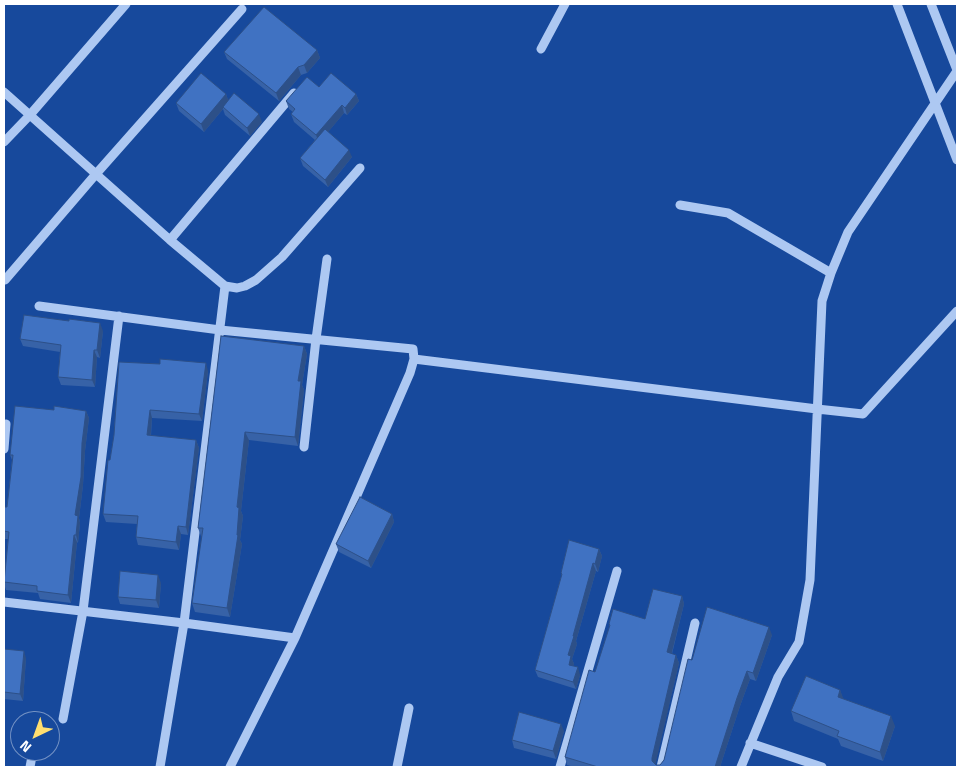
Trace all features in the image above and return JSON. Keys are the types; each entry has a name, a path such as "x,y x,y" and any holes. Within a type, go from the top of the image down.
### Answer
{"street":[{"path":"4,142 29,116 126,4"},
{"path":"541,49 565,4"},
{"path":"897,4 957,160"},
{"path":"741,767 778,677 799,642 810,580 822,301 830,273 848,232 957,70 931,4"},
{"path":"5,280 242,9"},
{"path":"170,240 300,87"},
{"path":"4,92 170,240 225,286 237,288 256,280 282,257 360,168"},
{"path":"680,205 728,213 830,273"},
{"path":"304,447 327,259"},
{"path":"160,767 184,623 225,286"},
{"path":"39,306 220,330 413,349 414,359 410,373 294,638 230,767"},
{"path":"414,359 863,414 957,311"},
{"path":"63,719 83,611 119,316"},
{"path":"4,449 6,424"},
{"path":"560,767 617,571"},
{"path":"4,602 294,638"},
{"path":"661,767 695,623"},
{"path":"397,767 409,708"},
{"path":"750,742 822,767"}],"building":[{"path":"264,7 317,50 304,65 298,67 276,93 224,52"},
{"path":"201,73 226,94 201,124 176,103"},
{"path":"331,73 356,94 345,108 342,105 316,135 291,114 295,109 286,101 307,77 319,87"},
{"path":"234,93 259,114 247,128 223,107"},
{"path":"325,129 349,150 325,180 300,158"},
{"path":"24,315 100,323 97,350 94,350 92,380 58,377 61,345 20,339"},
{"path":"221,336 304,346 298,381 301,381 295,437 245,432 237,507 239,508 238,535 227,608 192,603 203,528 198,528"},
{"path":"160,359 206,363 199,414 150,410 147,435 196,440 186,527 178,526 176,542 136,537 138,516 103,514 108,460 110,460 114,435 119,362 160,364"},
{"path":"15,406 54,410 54,406 86,411 82,443 81,477 75,515 78,516 76,535 74,535 68,595 37,591 37,586 4,582 9,532 4,531 4,507 7,507 13,455 10,455"},
{"path":"360,497 392,514 368,561 336,544"},
{"path":"569,540 599,549 595,564 593,563 568,655 571,656 569,665 578,667 573,682 535,670 562,574"},
{"path":"120,571 158,575 156,600 118,597"},
{"path":"653,589 682,596 667,652 676,655 652,758 656,765 660,765 664,760 688,659 692,660 707,607 769,627 753,673 747,671 715,767 598,767 565,757 589,670 595,672 610,625 613,609 645,619"},
{"path":"4,649 24,651 20,694 4,692"},
{"path":"806,676 840,690 838,697 891,716 880,752 837,736 839,731 791,711"},
{"path":"519,712 561,724 553,751 512,740"}]}
